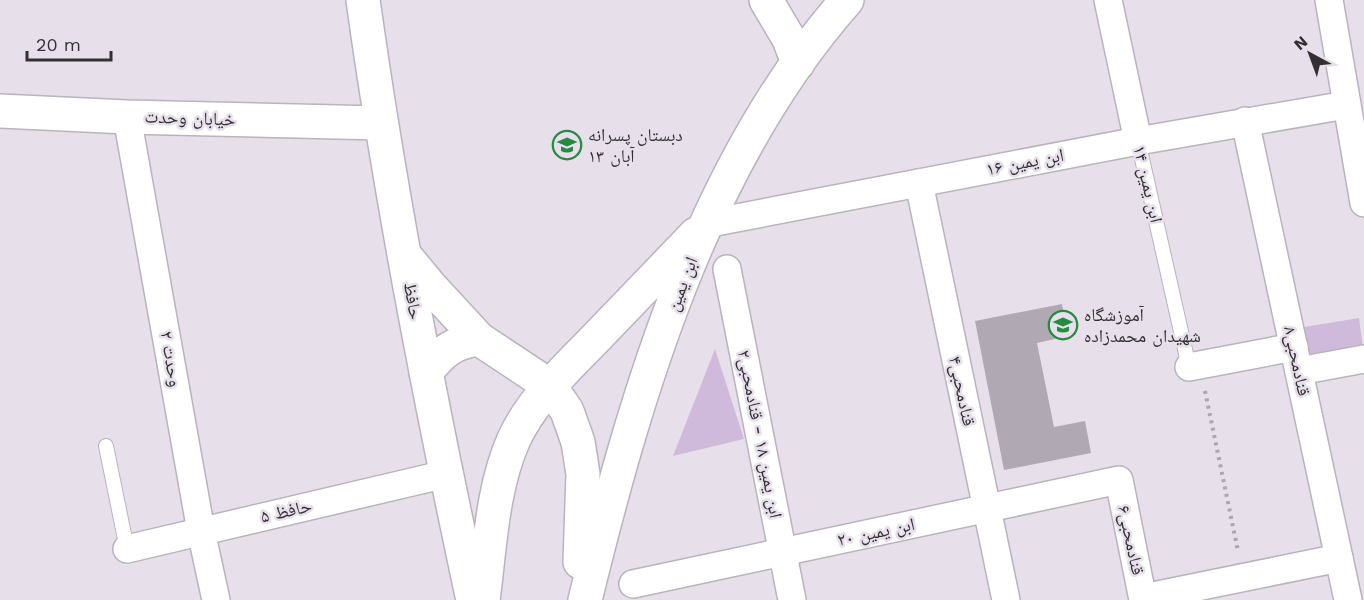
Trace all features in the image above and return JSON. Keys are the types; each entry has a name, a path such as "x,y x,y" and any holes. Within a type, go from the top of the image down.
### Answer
{"main road":[{"name":"حافظ","path":"363,0 380,123 426,372 472,600"},
{"path":"766,0 789,39 798,63"},
{"name":"ابن یمین","path":"585,600 606,513 633,418 705,224 756,126 826,24 847,0"},
{"name":"خیابان وحدت","path":"0,111 127,117 380,123"},
{"path":"483,600 497,496 504,466 514,439 528,413 550,386 705,224"},
{"path":"405,255 479,339 550,386 567,411 578,442 583,474 579,600"},
{"path":"426,372 444,351 460,342 479,339"}],"street":[{"name":"ابن یمین ۱۴","path":"1107,0 1138,141"},
{"path":"1329,0 1346,105 1358,138 1364,203"},
{"name":"ابن یمین ۱۶","path":"705,224 1138,141 1346,105"},
{"name":"وحدت ۲","path":"127,117 201,531 216,600"},
{"name":"قنادمحبی۸","path":"1245,122 1347,600"},
{"name":"قنادمحبی۴","path":"919,183 1005,600"},
{"name":"ابن یمین ۱۸ - قنادمحبی۲","path":"727,269 792,600"},
{"path":"1194,366 1296,359 1364,359"},
{"name":"حافظ ۵","path":"127,549 446,474"},
{"name":"ابن یمین ۲۰","path":"633,584 1119,480"},
{"name":"قنادمحبی۶","path":"1119,480 1143,599"},
{"path":"1143,599 1339,558"}],"lane":[{"name":"ابن یمین ۱۴","path":"1138,141 1194,366"},
{"path":"106,446 127,549"}],"path":[{"path":"1194,366 1244,578"}],"shaded area":[{"path":"1359,318 1363,348 1309,357 1304,327"},
{"path":"715,349 744,439 673,456"}],"building":[{"path":"1062,304 1068,336 1037,343 1054,427 1085,421 1091,453 1004,470 975,321"}],"place":[{"name":"دبستان پسرانه ۱۳ آبان","path":"567,145"},
{"name":"آموزشگاه شهیدان محمدزاده","path":"1063,325"}]}
